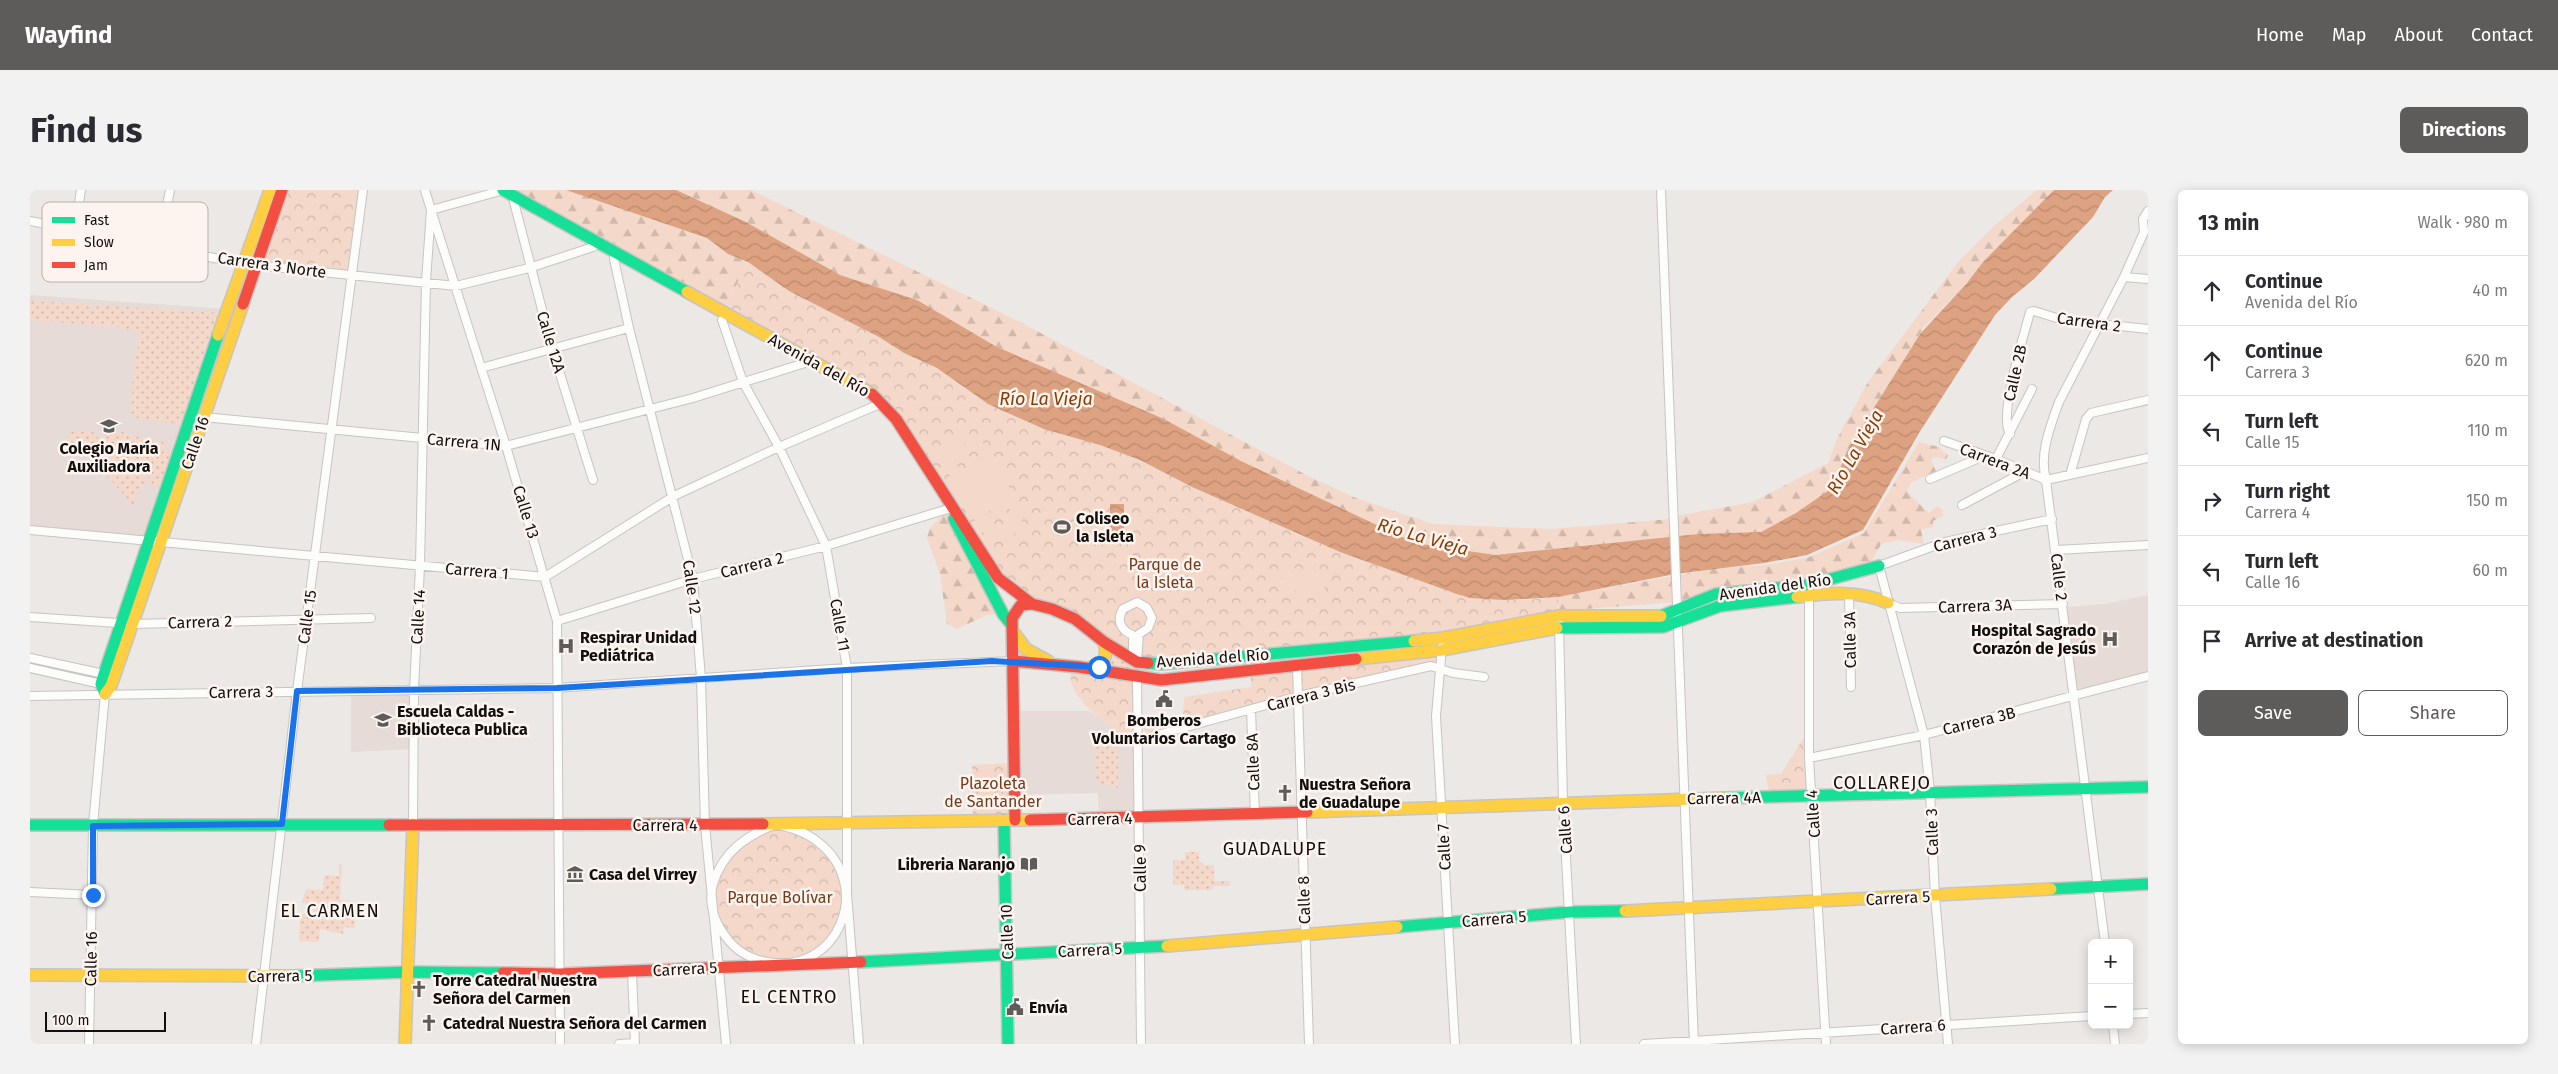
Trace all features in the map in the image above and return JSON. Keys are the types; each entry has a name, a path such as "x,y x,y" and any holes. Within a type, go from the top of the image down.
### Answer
{"main road":[{"name":"Calle 16","path":"155,542 203,417 250,265 270,190"},
{"name":"Calle 16","path":"127,624 111,686 103,684 127,624 250,265 282,190"},
{"name":"Avenida del Río","path":"498,191 514,202 722,320 871,397 896,418 998,578 1032,604 1052,609 1075,619 1104,642 1137,662 1161,664 1442,644"},
{"name":"Avenida del Río","path":"498,191 874,395 891,417 948,509 1003,614 1026,649 1042,660 1161,680 1297,666 1442,644 1559,622 1659,617 1678,611 1716,594 1808,590 1874,597 1888,603"},
{"name":"Avenida del Río","path":"1808,590 1879,566"},
{"path":"1011,626 1017,609 1021,605 1032,604"},
{"name":"Calle 10","path":"1008,1044 1009,820 1013,661 1011,626"},
{"path":"1086,667 1099,667 1105,659 1104,642"},
{"name":"Carrera 3","path":"1013,661 1051,664"},
{"name":"Calle 9","path":"1137,662 1137,677"},
{"name":"Avenida del Río","path":"1051,664 1086,667"},
{"name":"Carrera 4A","path":"1301,814 1441,806 1563,802 2148,787"},
{"name":"Carrera 4","path":"30,825 705,825 1301,814"},
{"name":"Calle 14","path":"405,1044 413,824"},
{"name":"Carrera 5","path":"30,975 264,977 409,972 558,974 632,972 1140,948 1570,912 1690,909 2148,884"}],"street":[{"name":"Calle 15","path":"256,1044 297,691 363,190"},
{"name":"Calle 14","path":"413,824 414,690 424,438 426,281 431,210 425,190"},
{"path":"1661,190 1694,1043"},
{"path":"431,210 498,191"},
{"name":"Calle 12A","path":"514,202 529,268 593,480"},
{"name":"Calle 13","path":"431,210 506,446 557,621 558,974"},
{"name":"Calle 2","path":"2105,939 2052,519 2043,468 2051,423 2059,402 2124,277 2145,230 2148,211"},
{"path":"456,286 529,268 593,247"},
{"name":"Carrera 3 Norte","path":"208,256 250,265 426,281 456,286"},
{"name":"Calle 12","path":"614,258 629,328 649,409 674,496 693,579 701,678 705,825 726,1044"},
{"path":"2124,277 2148,279"},
{"name":"Carrera 2","path":"2030,312 2034,311 2062,320 2148,329"},
{"name":"Calle 2B","path":"2010,434 2007,429 2005,416 2030,312"},
{"name":"Calle 11","path":"722,320 743,382 779,447 826,546 847,668 849,823 847,894 859,1044"},
{"path":"481,368 629,328"},
{"name":"Carrera 1N","path":"203,417 506,446 649,409 805,363"},
{"path":"1996,458 2032,389"},
{"path":"2070,475 2086,419 2091,414 2148,400"},
{"path":"545,577 674,496 779,447 880,404"},
{"name":"Carrera 2A","path":"1944,441 1984,456 1996,458 2024,472 2046,480"},
{"path":"1930,479 1984,456"},
{"path":"2046,480 2148,458"},
{"name":"Carrera 3","path":"1962,505 2024,472"},
{"name":"Carrera 2","path":"557,621 693,579 826,546 948,509"},
{"name":"Carrera 3","path":"1879,566 1945,542 2052,519"},
{"name":"Carrera 1","path":"30,530 315,558 545,577"},
{"path":"2056,550 2148,545"},
{"name":"Calle 3","path":"1879,566 1924,735 1930,792 1935,896 1948,1044"},
{"name":"Calle 4","path":"1808,590 1809,758 1826,1044"},
{"name":"Calle 3A","path":"1849,593 1851,687"},
{"path":"1136,602 1147,608 1152,618 1148,628 1136,634 1123,629 1119,619 1123,609 1136,602"},
{"name":"Carrera 3A","path":"1888,603 1900,608 2062,604"},
{"name":"Carrera 2","path":"30,616 127,624 371,618"},
{"name":"Calle 6","path":"1559,622 1563,802 1576,1044"},
{"name":"Calle 9","path":"1136,634 1137,662"},
{"name":"Calle 7","path":"1442,644 1436,716 1456,1044"},
{"path":"30,658 103,684"},
{"name":"Carrera 3","path":"30,696 89,696 103,684 297,691 557,688 847,668 1013,661"},
{"name":"Calle 8","path":"1297,666 1309,1044"},
{"name":"Carrera 3 Bis","path":"1139,740 1299,696 1430,666 1452,673 1484,677"},
{"path":"30,668 103,684"},
{"name":"Carrera 3B","path":"1809,758 1924,735 2148,676"},
{"name":"Calle 9","path":"1137,677 1141,1044"},
{"name":"Calle 16","path":"88,1044 93,895 93,826 103,684"},
{"name":"Calle 8A","path":"1251,710 1254,815"},
{"path":"776,824 808,835 825,848 840,869 847,894 843,920 829,942 808,957 783,965 753,958 736,948 721,932 711,901 716,874 731,850 752,834 776,824"},
{"path":"30,892 93,895"},
{"path":"619,1044 635,1043 632,972"},
{"path":"558,974 560,1044"},
{"path":"2133,1014 2148,1013"},
{"name":"Carrera 6","path":"1644,1044 1694,1043 1947,1024 2088,1016"},
{"path":"2114,1029 2116,1044"}],"shaded area":[{"name":"Colegio María Auxiliadora","path":"30,295 227,309 150,541 30,530"},
{"name":"Hospital Sagrado Corazón de Jesús","path":"2148,595 2148,672 2083,690 2077,687 2067,607 2105,604"},
{"name":"Escuela Caldas - Biblioteca Publica","path":"351,690 414,690 414,749 351,752"},
{"path":"1015,711 1089,711 1129,736 1139,740 1139,818 1099,819 1098,793 1015,795"}],"green space":[{"path":"282,190 363,190 351,275 255,266"},
{"path":"505,190 566,190 707,238 728,254 748,262 723,312"},
{"path":"676,190 751,190 1020,322 1310,477 1356,498 1433,524 1551,529 1670,519 1670,538 1495,555 1415,543 1241,461 1164,419 997,347 917,300 840,275 746,222"},
{"path":"2037,190 2055,190 1983,262 1967,283 1924,327 1847,451 1839,471 1839,483 1833,489 1778,525 1760,532 1742,535 1686,536 1680,538 1677,516 1753,502 1828,463 1838,437 1868,382 1958,262 1994,226"},
{"name":"Parque de la Isleta","path":"748,262 789,291 879,337 904,353 937,368 988,404 1140,460 1192,487 1340,552 1470,598 1527,600 1558,597 1559,616 1443,638 1137,662 998,578 874,395 723,312"},
{"path":"30,301 222,313 181,424 131,417 133,376 140,333 118,327 30,320"},
{"path":"112,431 120,431 163,442 170,461 170,473 163,483 157,487 149,485 147,466 143,489 135,492 136,502 133,505 107,476 108,466 115,462 101,445 94,452 86,452 75,448 67,441 71,432 93,432 98,438 103,438 104,435 111,435"},
{"path":"967,433 978,437 985,445 1020,506 1023,517 1020,528 1009,537 1000,540 991,538 981,530 944,464 945,447 951,439","holes":["963,444 972,446 982,460 960,472 953,454","1005,502 1012,518 1007,528 999,529 990,524 984,514"]},
{"path":"1919,442 1939,447 1948,455 1946,459 1935,457 1931,459 1936,471 1912,482 1907,490 1929,513 1937,506 1943,510 1943,516 1933,521 1933,527 1921,530 1924,544 1898,540 1881,544 1871,563 1809,582 1733,588 1676,602 1559,611 1558,597 1712,569 1765,565 1807,558 1864,533"},
{"path":"948,509 1003,614 987,615 957,629 947,624 940,574 927,538 930,528"},
{"path":"1287,566 1327,579 1321,600 1280,585"},
{"path":"1020,641 1042,660 1094,667 1106,649 1137,662 1137,677 1013,661"},
{"path":"1442,650 1440,669 1430,666 1152,737 1144,730 1144,723 1183,718 1184,697 1251,687 1251,671"},
{"path":"1071,666 1137,677 1139,740 1109,725 1082,701 1075,692 1071,682"},
{"path":"1806,734 1809,794 1769,793 1766,775 1781,774"},
{"path":"1096,735 1118,749 1118,788 1100,783 1096,779"},
{"name":"Plazoleta de Santander","path":"1014,763 1015,820 973,821 972,765"},
{"name":"Parque Bolívar","path":"776,824 808,835 838,865 846,907 819,951 783,965 744,954 716,922 712,887 731,850"},
{"path":"1185,852 1199,852 1199,861 1205,865 1214,865 1215,881 1230,881 1230,886 1214,886 1213,890 1184,890 1184,885 1173,885 1173,860 1185,860"},
{"path":"339,864 342,865 340,900 356,901 355,928 344,927 343,934 320,929 319,942 299,941 300,914 314,914 314,906 302,902 306,889 323,890 324,875 339,876"}],"water":[{"name":"Río La Vieja","path":"566,190 676,190 746,222 840,275 917,300 997,347 1164,419 1241,461 1415,543 1495,555 1699,534 1761,532 1796,513 1838,484 1839,471 1847,451 1920,334 1967,283 1983,262 2054,190 2113,190 2105,197 2093,217 2034,279 2012,297 1995,315 1919,433 1863,530 1807,555 1764,563 1675,574 1558,597 1504,600 1470,598 1340,552 1192,487 1140,460 1100,445 1044,429 988,404 937,368 904,353 879,337 789,291 748,262 728,254 707,238"},
{"path":"1110,504 1124,504 1124,533 1110,533"}],"traffic: fast":[{"path":"503,190 687,292"},
{"path":"105,694 101,684 104,674 218,335"},
{"path":"954,519 1003,614 1011,624"},
{"path":"1661,616 1716,594 1808,585 1879,566"},
{"path":"1557,628 1663,627 1720,606 1797,597"},
{"path":"1148,663 1161,664 1414,641"},
{"path":"1724,798 2148,787"},
{"path":"1004,820 1008,1044"},
{"path":"30,825 389,825"},
{"path":"2051,889 2148,884"},
{"path":"1397,927 1570,912 1625,911"},
{"path":"861,962 1167,946"},
{"path":"290,976 409,972 503,973"}],"traffic: slow":[{"path":"218,335 270,190"},
{"path":"687,292 872,394"},
{"path":"105,694 111,686 243,304"},
{"path":"1797,597 1854,594 1888,603"},
{"path":"1414,641 1443,638 1559,616 1661,616"},
{"path":"1356,659 1442,650 1557,628"},
{"path":"1012,630 1026,649 1048,661"},
{"path":"1091,667 1099,667 1103,661 1106,652 1104,642"},
{"path":"1307,812 1724,798"},
{"path":"763,824 1030,820"},
{"path":"405,1044 413,824"},
{"path":"1625,911 2051,889"},
{"path":"1167,946 1397,927"},
{"path":"30,975 290,976"}],"traffic: jam":[{"path":"243,304 282,190"},
{"path":"872,394 896,419 998,578 1032,604 1052,609 1075,619 1104,642 1137,662 1148,663"},
{"path":"1015,820 1012,618 1021,605 1032,604"},
{"path":"1013,661 1079,667 1161,680 1356,659"},
{"path":"1030,820 1307,812"},
{"path":"389,825 763,824"},
{"path":"503,973 559,974 861,962"}],"place":[{"name":"Colegio María Auxiliadora","path":"109,426"},
{"name":"Coliseo la Isleta","path":"1062,527"},
{"name":"Hospital Sagrado Corazón de Jesús","path":"2110,639"},
{"name":"Respirar Unidad Pediátrica","path":"566,646"},
{"name":"Bomberos Voluntarios Cartago","path":"1164,699"},
{"name":"Escuela Caldas - Biblioteca Publica","path":"383,720"},
{"name":"Nuestra Señora de Guadalupe","path":"1285,793"},
{"name":"Libreria Naranjo","path":"1029,864"},
{"name":"Casa del Virrey","path":"575,874"},
{"name":"Torre Catedral Nuestra Señora del Carmen","path":"419,989"},
{"name":"Envía","path":"1015,1007"},
{"name":"Catedral Nuestra Señora del Carmen","path":"429,1023"}],"district":[{"name":"COLLAREJO","path":"1882,783"},
{"name":"GUADALUPE","path":"1275,849"},
{"name":"EL CARMEN","path":"330,911"},
{"name":"EL CENTRO","path":"789,997"}],"route":[{"path":"93,895 93,826 282,824 297,691 557,688 847,668 992,661 1099,667"}]}
